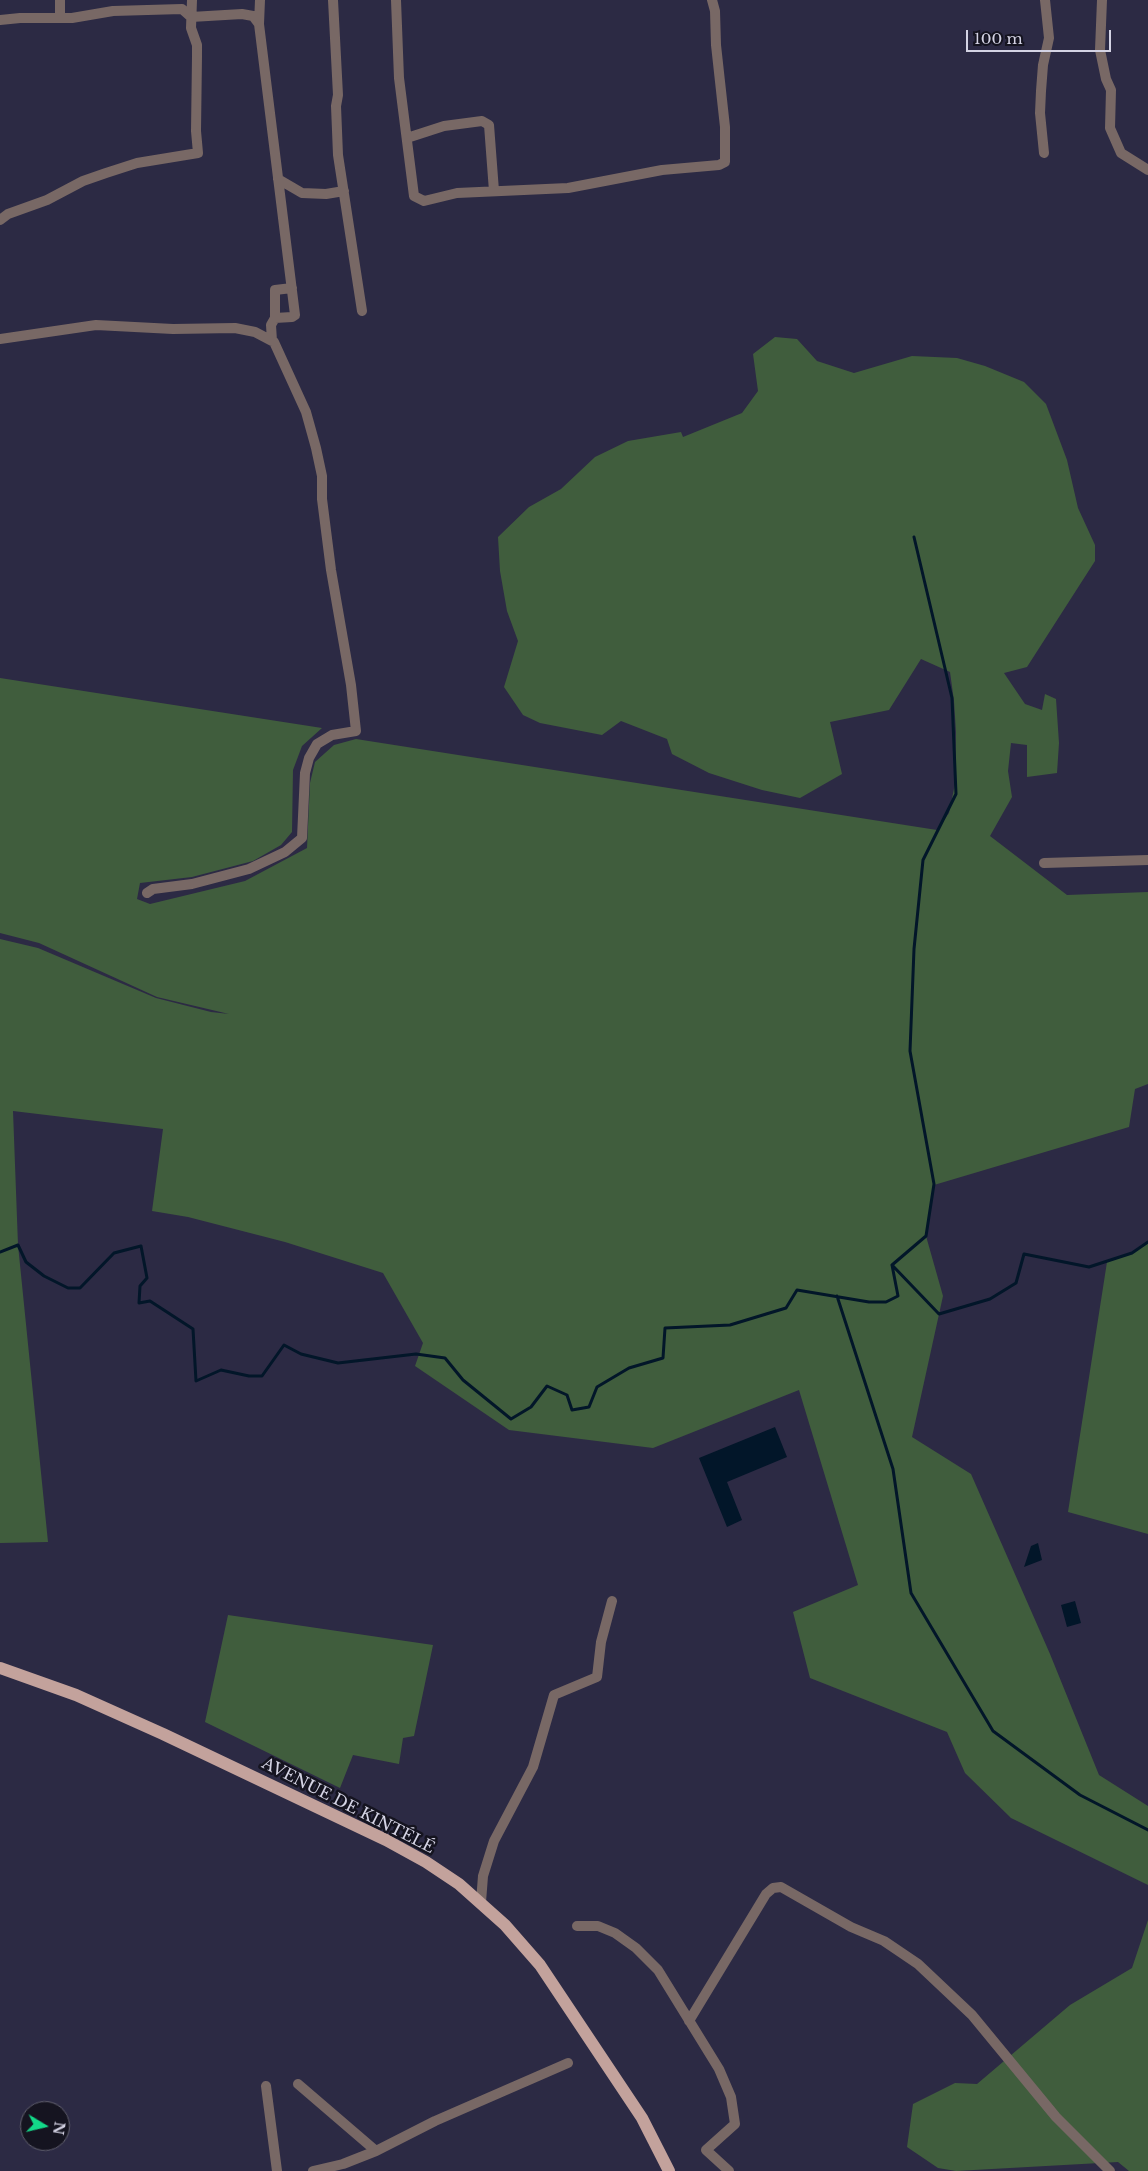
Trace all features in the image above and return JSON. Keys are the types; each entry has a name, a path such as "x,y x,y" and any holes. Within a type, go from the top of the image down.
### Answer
{"main road":[{"name":"AVENUE DE KINTÉLÉ","path":"0,1668 76,1695 148,1727 386,1840 426,1862 482,1902 522,1943 560,1994 642,2118 669,2171"}],"street":[{"path":"60,0 60,18"},
{"path":"260,0 259,24 295,315 292,318 274,318"},
{"path":"333,0 338,95 336,106 338,155 362,311"},
{"path":"396,0 398,78 414,196 424,201 457,193 546,191 607,183 662,170 719,165 725,162 725,127 716,45 715,11 712,0"},
{"path":"1044,153 1040,113 1043,65 1049,38 1045,0"},
{"path":"1102,0 1100,50 1106,80 1111,90 1110,128 1121,153 1148,170"},
{"path":"182,9 192,1"},
{"path":"0,220 8,214 47,200 83,181 106,172 137,163 198,153 196,131 197,56 191,28 192,1"},
{"path":"0,20 27,17 60,18 114,11 182,9 192,16 242,14 253,16 259,24"},
{"path":"407,138 444,126 482,121 489,125 494,191"},
{"path":"278,179 302,193 326,194 344,191"},
{"path":"147,893 153,889 192,884 249,869 271,860 302,838 305,773 309,758 317,744 332,735 356,731 351,685 325,528 320,467 306,412 272,341 271,325 274,318 275,290 292,288"},
{"path":"0,339 96,325 173,329 235,328 255,332 272,341"},
{"path":"1044,863 1148,860"},
{"path":"482,1902 483,1876 494,1841 533,1767 554,1695 597,1677 602,1642 612,1601"},
{"path":"689,2021 766,1894 773,1888 781,1888 851,1927 884,1940 918,1964 972,2015 1056,2117 1110,2171"},
{"path":"577,1926 598,1926 615,1933 636,1948 658,1970 719,2069 731,2096 734,2124 706,2150 729,2171"},
{"path":"313,2171 343,2164 376,2151 435,2121 568,2063"},
{"path":"298,2084 376,2151"},
{"path":"266,2086 277,2171"}],"green space":[{"path":"775,337 797,339 817,361 854,373 912,356 957,358 985,366 1024,382 1046,404 1067,460 1078,508 1095,545 1095,561 1027,667 1004,673 1025,704 1042,710 1045,694 1056,699 1059,743 1057,773 1027,777 1027,745 1011,743 1008,771 1012,797 990,836 1067,895 1148,892 1148,1084 1135,1089 1129,1127 934,1185 926,1236 943,1296 912,1437 971,1474 1050,1654 1099,1775 1148,1806 1148,1885 1011,1818 965,1773 947,1732 810,1678 793,1612 858,1585 799,1390 653,1448 509,1430 415,1366 423,1343 383,1273 285,1242 188,1217 152,1211 163,1129 13,1111 18,1245 48,1542 0,1543 0,939 38,948 156,998 211,1012 229,1014 157,997 39,943 0,933 0,678 322,728 302,746 293,770 292,832 281,845 253,861 192,877 140,883 137,899 150,904 245,881 307,848 310,783 315,762 334,745 356,739 937,830 949,813 955,784 956,732 954,701 950,672 921,659 889,710 830,722 842,774 800,798 762,790 709,773 672,754 667,739 621,721 602,735 540,723 523,715 504,687 518,641 507,611 500,571 498,537 529,507 561,489 595,457 628,441 681,432 683,437 742,413 758,391 753,354"},
{"path":"1148,1243 1148,1534 1068,1512 1107,1262 1133,1253"},
{"path":"228,1615 433,1645 414,1736 403,1738 399,1764 353,1755 340,1788 205,1722"},
{"path":"1148,1920 1148,2171 1129,2171 1118,2162 956,2171 938,2168 907,2147 913,2104 955,2083 977,2084 1070,2005 1132,1968"}],"water":[{"path":"775,1427 787,1457 727,1482 742,1520 727,1527 699,1458"},
{"path":"1038,1543 1042,1560 1024,1567 1031,1546"},
{"path":"1075,1601 1081,1623 1067,1627 1061,1605"}],"waterway":[{"path":"892,1265 926,1236 934,1184 910,1051 914,949 923,860 956,794 952,698 914,537"},
{"path":"0,1252 18,1245 26,1262 44,1276 68,1288 80,1288 114,1253 141,1246 147,1278 140,1286 139,1303 150,1301 193,1329 196,1381 221,1370 249,1376 262,1376 284,1345 301,1354 338,1363 416,1354 445,1358 463,1380 511,1419 531,1407 547,1386 567,1395 572,1410 589,1407 597,1387 629,1368 663,1358 665,1328 730,1325 786,1308 797,1290 869,1302 886,1302 898,1296 892,1265 939,1314 990,1299 1016,1283 1024,1254 1089,1267 1132,1253 1148,1242"},
{"path":"837,1296 893,1469 911,1593 993,1731 1080,1795 1148,1830"}]}
